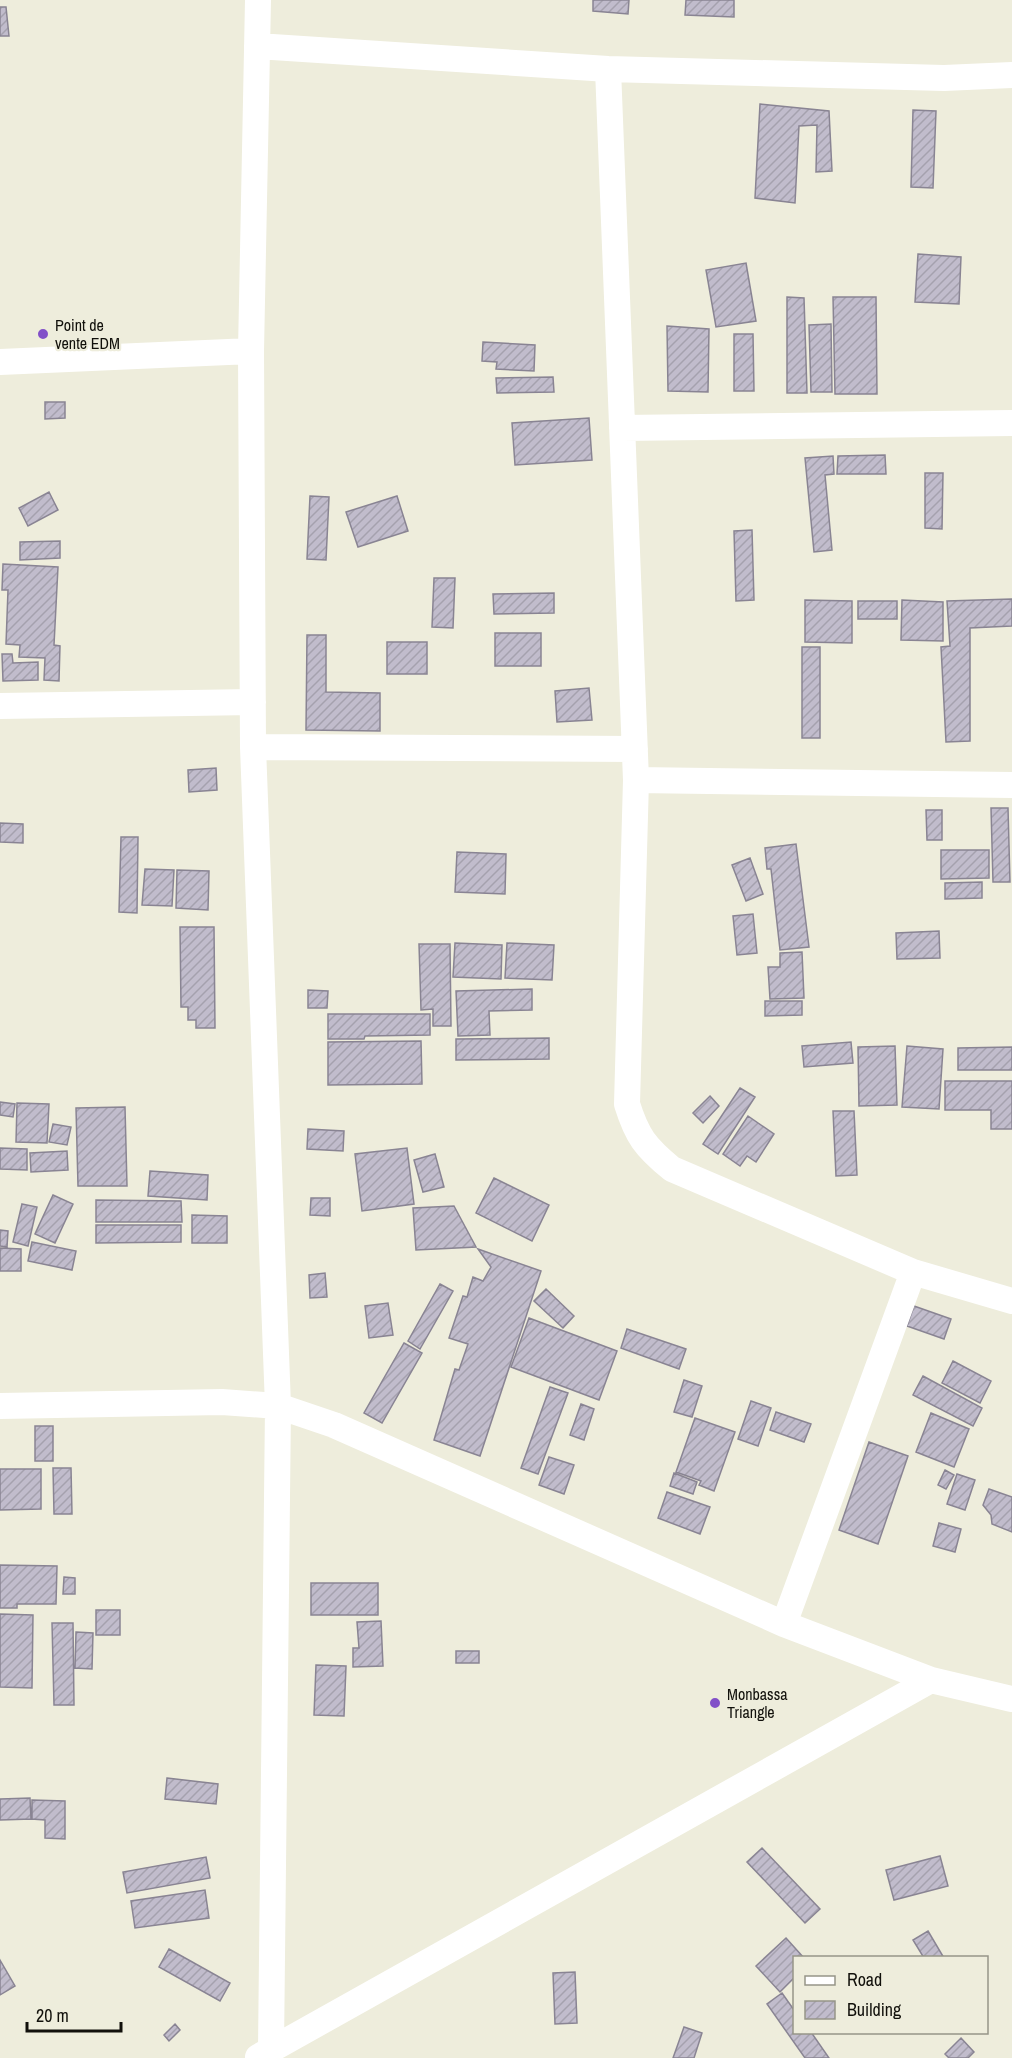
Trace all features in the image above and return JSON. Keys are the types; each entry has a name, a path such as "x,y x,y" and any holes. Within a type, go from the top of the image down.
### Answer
{"street":[{"path":"258,0 251,351 253,747 278,1407 263,2054"},
{"path":"257,46 608,69 944,78 1012,75"},
{"path":"608,69 636,780 627,1104 642,1142 672,1169 913,1272 1012,1301"},
{"path":"0,362 251,351"},
{"path":"622,428 1012,423"},
{"path":"0,706 253,702"},
{"path":"253,747 635,748"},
{"path":"636,780 1012,785"},
{"path":"784,1624 913,1272"},
{"path":"0,1406 222,1402 278,1407 334,1425 784,1624 931,1680 1012,1699"},
{"path":"263,2054 931,1680"}],"building":[{"path":"593,0 629,0 628,14 593,11"},
{"path":"686,0 734,0 734,17 685,15"},
{"path":"0,7 6,7 9,36 0,36"},
{"path":"760,104 829,111 832,171 816,172 817,125 799,126 795,203 755,198"},
{"path":"913,110 936,111 933,188 911,187"},
{"path":"918,254 961,257 959,304 915,302"},
{"path":"746,263 756,321 716,327 706,270"},
{"path":"787,297 804,298 807,393 787,393"},
{"path":"833,297 876,297 877,394 835,394"},
{"path":"831,324 832,392 811,392 809,325"},
{"path":"667,326 709,329 708,392 668,391"},
{"path":"734,334 753,334 754,391 734,391"},
{"path":"483,342 535,345 534,371 496,369 497,362 482,361"},
{"path":"553,377 554,392 497,393 496,378"},
{"path":"45,402 65,402 65,418 45,419"},
{"path":"589,418 592,460 515,465 512,423"},
{"path":"885,455 886,474 837,474 838,456"},
{"path":"833,456 834,474 825,475 832,550 814,552 805,458"},
{"path":"925,473 943,473 942,529 925,528"},
{"path":"49,492 58,510 28,526 19,508"},
{"path":"310,496 329,497 326,560 307,559"},
{"path":"397,496 408,531 358,547 346,512"},
{"path":"752,530 754,600 736,601 734,531"},
{"path":"60,541 60,558 20,560 20,542"},
{"path":"3,564 58,567 54,645 60,646 59,681 44,680 45,658 19,657 20,645 6,644 8,590 2,590"},
{"path":"434,578 455,578 453,628 432,627"},
{"path":"554,593 554,613 494,614 493,594"},
{"path":"1012,599 1012,626 970,628 970,741 946,742 941,647 950,646 947,601"},
{"path":"805,600 852,601 852,643 805,642"},
{"path":"902,600 943,602 943,641 901,640"},
{"path":"858,601 897,601 897,619 858,619"},
{"path":"495,633 541,633 541,666 495,666"},
{"path":"307,635 326,635 326,692 380,693 380,731 306,730"},
{"path":"387,642 427,642 427,674 387,674"},
{"path":"802,647 820,647 820,738 802,738"},
{"path":"2,654 12,654 13,663 38,662 38,680 3,681"},
{"path":"589,688 592,720 557,722 555,691"},
{"path":"216,768 217,790 189,792 188,770"},
{"path":"991,808 1008,808 1010,882 993,882"},
{"path":"926,810 942,810 942,840 927,840"},
{"path":"0,823 23,824 23,843 0,842"},
{"path":"121,837 138,837 137,913 119,912"},
{"path":"796,844 809,947 780,950 771,869 767,869 765,848"},
{"path":"941,850 989,850 989,878 941,879"},
{"path":"457,852 506,854 505,894 455,892"},
{"path":"750,858 763,894 746,901 732,865"},
{"path":"145,869 174,870 172,906 142,905"},
{"path":"177,870 209,871 208,910 176,908"},
{"path":"982,882 982,898 945,899 945,883"},
{"path":"753,914 757,953 737,955 733,916"},
{"path":"180,927 214,927 215,1028 196,1028 196,1020 188,1020 188,1007 181,1007"},
{"path":"939,931 940,958 897,959 896,933"},
{"path":"455,943 502,945 501,979 453,977"},
{"path":"507,943 554,945 552,980 505,978"},
{"path":"419,944 450,944 451,1026 433,1026 433,1009 421,1010"},
{"path":"802,952 804,998 770,999 768,967 780,967 780,953"},
{"path":"532,989 532,1010 489,1011 490,1035 458,1036 456,991"},
{"path":"308,990 328,991 327,1008 308,1008"},
{"path":"765,1001 802,1001 802,1015 765,1016"},
{"path":"328,1014 430,1014 430,1035 328,1039"},
{"path":"549,1038 549,1059 456,1060 456,1039"},
{"path":"421,1041 422,1084 328,1085 328,1042"},
{"path":"851,1042 853,1063 804,1067 802,1046"},
{"path":"895,1046 897,1105 859,1106 858,1047"},
{"path":"907,1046 943,1049 939,1109 902,1107"},
{"path":"1012,1047 1012,1070 958,1070 958,1048"},
{"path":"945,1081 1012,1081 1012,1129 991,1129 991,1110 945,1110"},
{"path":"740,1088 755,1097 718,1154 703,1144"},
{"path":"710,1096 719,1106 703,1123 693,1113"},
{"path":"0,1102 15,1104 13,1117 0,1115"},
{"path":"17,1103 49,1104 47,1143 16,1142"},
{"path":"125,1107 127,1186 78,1186 76,1108"},
{"path":"833,1111 854,1111 857,1175 836,1176"},
{"path":"748,1116 774,1134 756,1162 747,1156 740,1166 723,1154"},
{"path":"53,1124 71,1127 67,1145 49,1142"},
{"path":"308,1129 344,1131 343,1151 307,1149"},
{"path":"0,1148 27,1149 27,1170 0,1169"},
{"path":"407,1148 414,1204 362,1211 355,1154"},
{"path":"67,1151 68,1170 31,1172 30,1153"},
{"path":"435,1154 444,1187 423,1192 414,1160"},
{"path":"150,1171 208,1175 207,1200 148,1196"},
{"path":"494,1178 549,1205 532,1241 476,1213"},
{"path":"53,1195 73,1204 55,1243 35,1234"},
{"path":"311,1198 330,1198 330,1216 310,1215"},
{"path":"96,1200 181,1201 182,1222 96,1222"},
{"path":"22,1204 37,1207 28,1246 13,1242"},
{"path":"454,1206 476,1247 416,1250 413,1208"},
{"path":"192,1215 227,1216 227,1243 192,1243"},
{"path":"96,1225 181,1225 181,1242 96,1243"},
{"path":"0,1230 8,1231 7,1247 0,1246"},
{"path":"32,1242 76,1251 72,1270 28,1261"},
{"path":"0,1248 21,1249 21,1271 0,1271"},
{"path":"478,1249 541,1271 480,1456 434,1440 455,1369 459,1370 468,1344 449,1338 463,1296 467,1297 473,1277 483,1281 491,1267"},
{"path":"325,1273 327,1297 310,1298 309,1275"},
{"path":"440,1284 453,1291 420,1349 408,1341"},
{"path":"546,1289 574,1316 563,1328 534,1301"},
{"path":"388,1303 393,1335 369,1338 365,1306"},
{"path":"914,1306 951,1319 944,1339 907,1326"},
{"path":"529,1318 617,1351 599,1400 511,1367"},
{"path":"627,1329 686,1349 679,1369 621,1348"},
{"path":"404,1343 422,1353 382,1423 364,1413"},
{"path":"953,1361 991,1381 980,1403 942,1383"},
{"path":"923,1376 982,1408 973,1426 913,1395"},
{"path":"684,1380 702,1386 692,1417 674,1412"},
{"path":"550,1387 568,1393 538,1474 521,1468"},
{"path":"751,1401 771,1408 758,1446 738,1439"},
{"path":"581,1404 594,1409 584,1440 570,1435"},
{"path":"776,1412 811,1424 804,1442 770,1430"},
{"path":"931,1413 969,1429 954,1467 916,1452"},
{"path":"695,1418 735,1432 714,1491 699,1485 701,1481 676,1472"},
{"path":"35,1426 53,1426 53,1461 35,1461"},
{"path":"869,1442 908,1456 878,1544 839,1530"},
{"path":"549,1457 574,1465 564,1494 539,1485"},
{"path":"53,1468 71,1468 72,1514 54,1514"},
{"path":"0,1469 41,1469 41,1509 0,1510"},
{"path":"945,1470 954,1475 946,1489 938,1485"},
{"path":"674,1473 697,1482 693,1494 670,1486"},
{"path":"957,1474 975,1480 965,1510 947,1504"},
{"path":"989,1489 1012,1497 1012,1532 992,1524 991,1515 983,1505"},
{"path":"667,1492 710,1507 700,1534 658,1518"},
{"path":"939,1523 961,1529 955,1552 933,1546"},
{"path":"0,1565 57,1566 56,1604 17,1604 17,1608 0,1608"},
{"path":"64,1577 75,1578 75,1594 63,1594"},
{"path":"311,1583 378,1583 378,1615 311,1615"},
{"path":"96,1610 120,1610 120,1635 96,1635"},
{"path":"0,1614 33,1615 32,1688 0,1687"},
{"path":"381,1621 383,1666 353,1667 353,1648 359,1648 357,1622"},
{"path":"52,1623 73,1623 74,1705 54,1705"},
{"path":"76,1632 93,1633 92,1669 75,1668"},
{"path":"456,1651 479,1651 479,1663 456,1663"},
{"path":"316,1665 346,1666 344,1716 314,1715"},
{"path":"167,1778 218,1784 216,1804 165,1799"},
{"path":"30,1798 31,1819 0,1820 0,1799"},
{"path":"32,1800 65,1801 65,1839 45,1838 45,1820 32,1819"},
{"path":"762,1848 820,1909 805,1923 747,1862"},
{"path":"940,1856 948,1886 894,1900 886,1870"},
{"path":"206,1857 210,1878 127,1893 123,1872"},
{"path":"205,1890 209,1918 135,1928 131,1901"},
{"path":"928,1931 943,1956 923,1956 913,1940"},
{"path":"786,1938 802,1956 793,1956 793,1979 780,1992 756,1966"},
{"path":"169,1949 230,1983 220,2001 159,1967"},
{"path":"0,1960 15,1986 0,1995"},
{"path":"575,1972 577,2023 555,2024 553,1973"},
{"path":"782,1993 793,2009 793,2034 812,2034 829,2058 805,2058 767,2004"},
{"path":"175,2024 180,2030 169,2041 164,2035"},
{"path":"684,2027 702,2033 694,2058 673,2058"},
{"path":"961,2038 974,2052 968,2058 949,2058 945,2054"}],"place":[{"name":"Point de vente EDM","path":"43,334"},
{"name":"Monbassa Triangle","path":"715,1703"}]}
